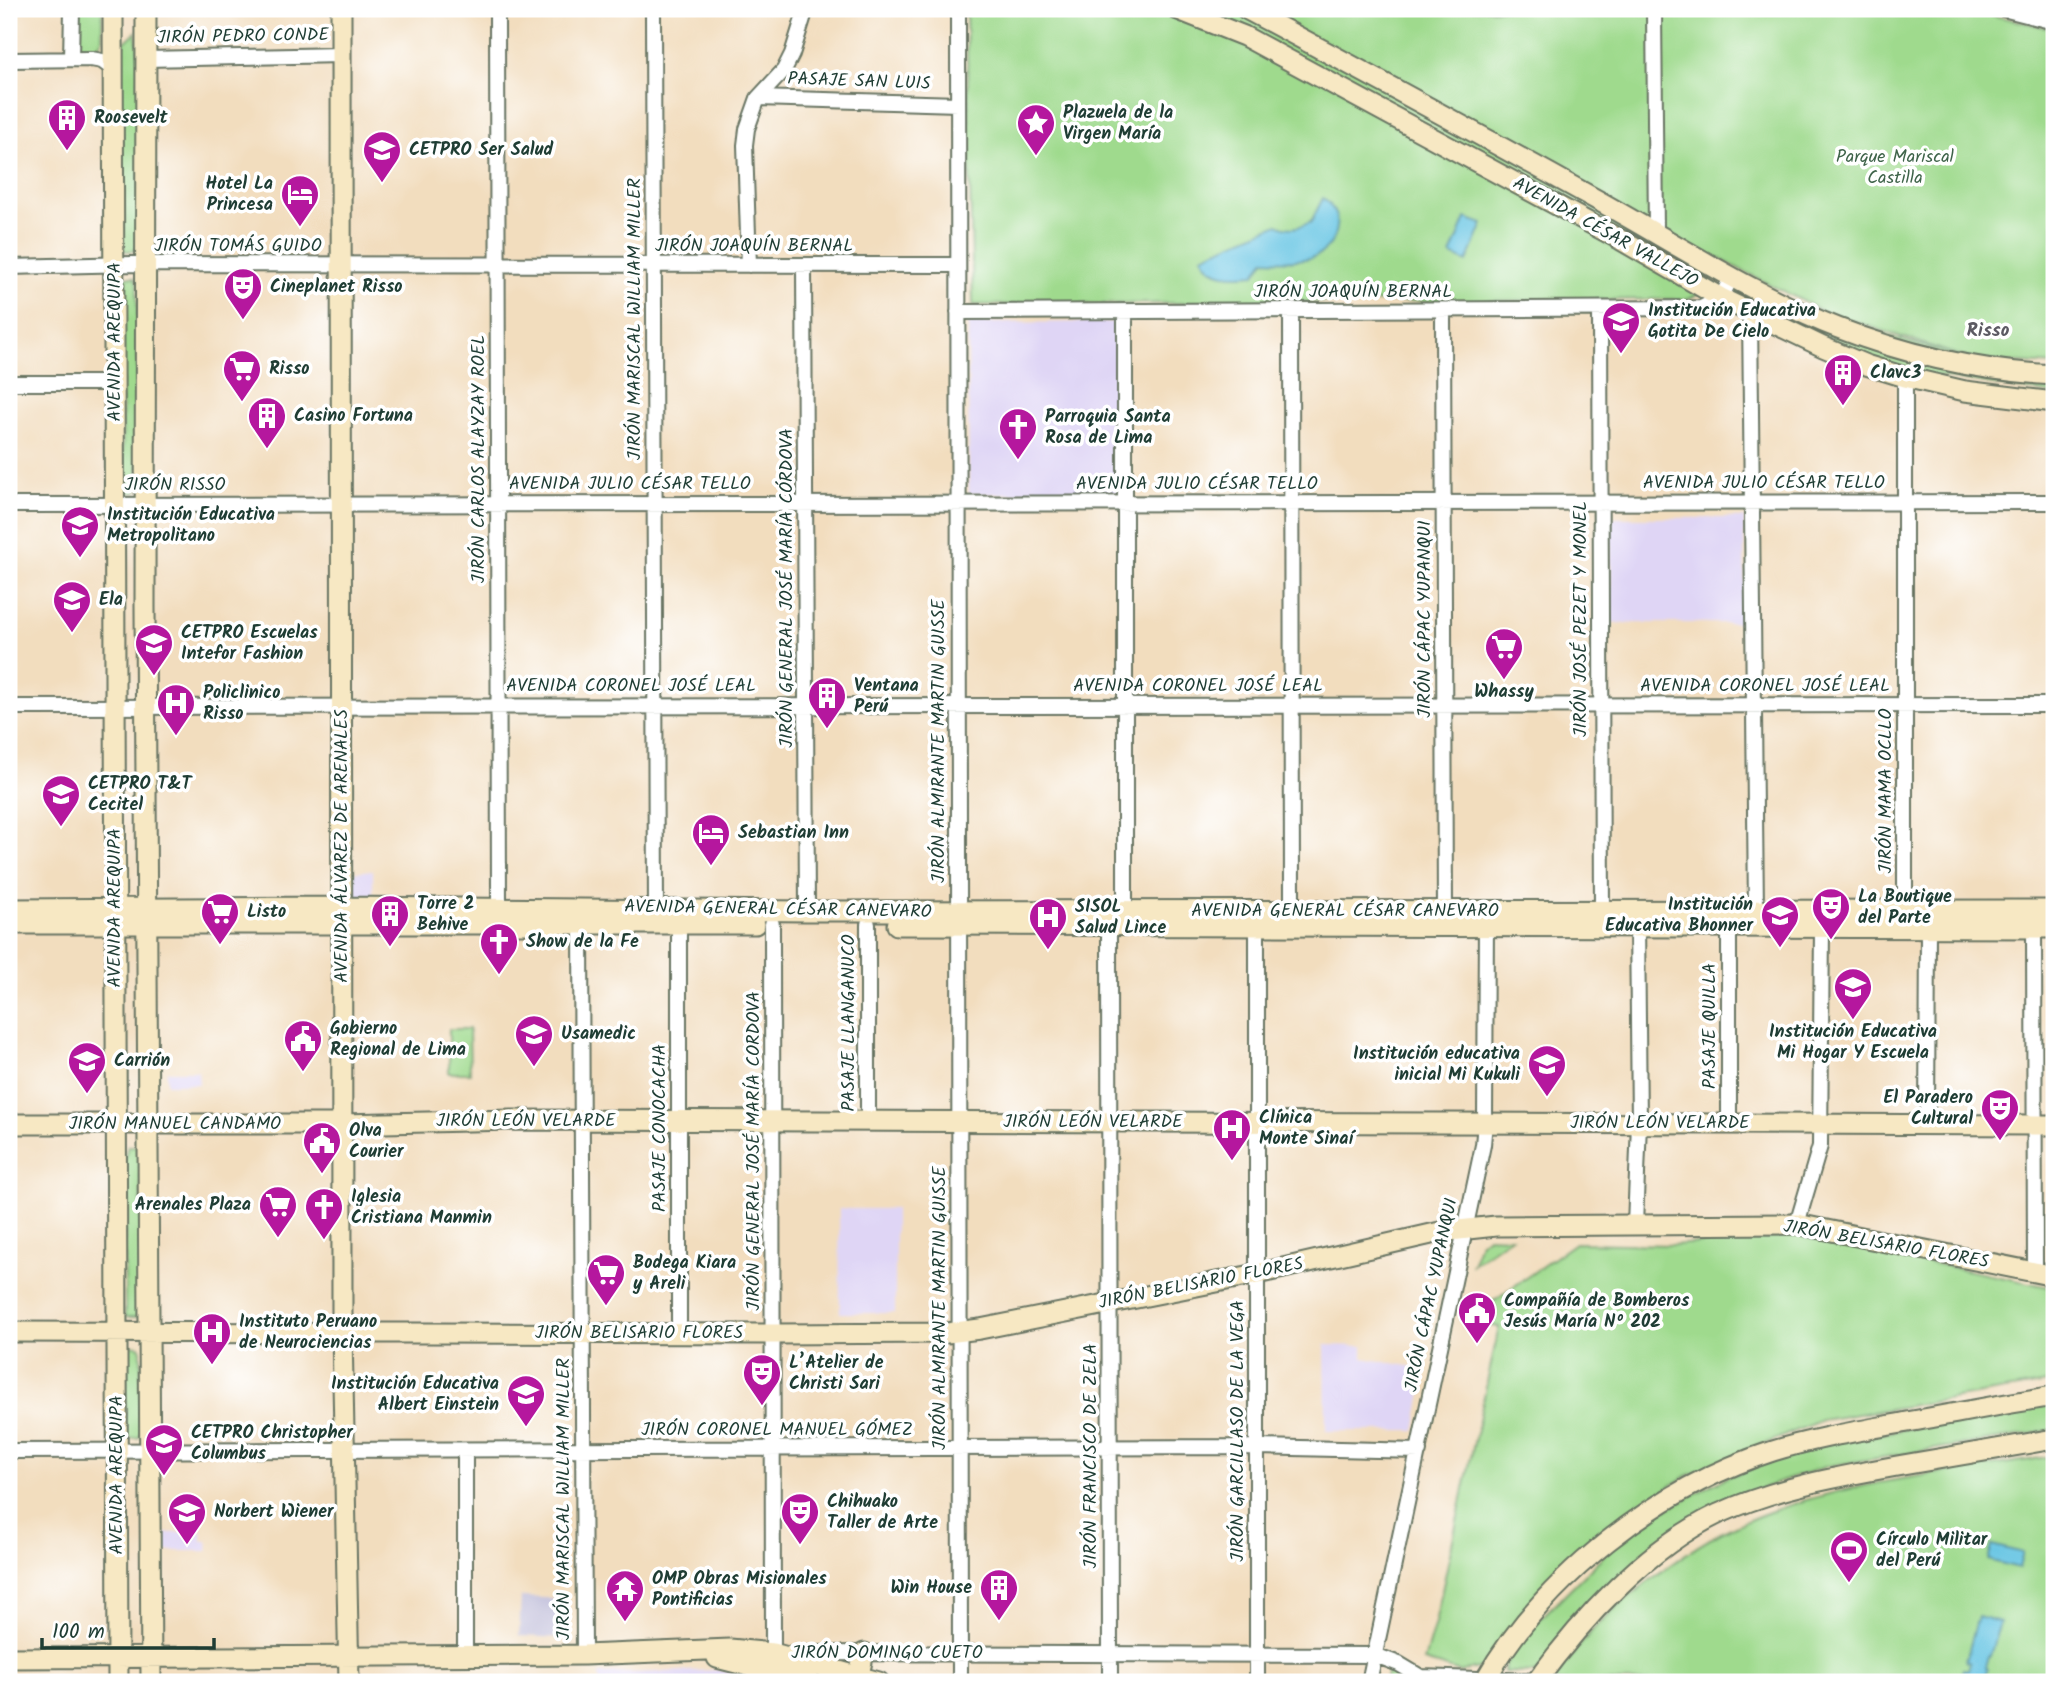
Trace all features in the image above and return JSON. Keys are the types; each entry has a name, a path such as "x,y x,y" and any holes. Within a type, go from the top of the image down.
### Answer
{"main road":[{"name":"AVENIDA AREQUIPA","path":"113,9 118,1682"},
{"name":"AVENIDA ÁLVAREZ DE ARENALES","path":"341,9 342,1332 349,1682"},
{"name":"AVENIDA CÉSAR VALLEJO","path":"1176,9 1244,36 1621,240 1721,298 1866,365 1965,391 2054,402"},
{"name":"AVENIDA CÉSAR VALLEJO","path":"1246,9 1418,101 1732,276 1828,324 1908,351 1979,368 2054,375"},
{"name":"AVENIDA AREQUIPA","path":"147,10 145,504 151,1682"},
{"path":"113,47 147,10"},
{"path":"1373,105 1386,97 1385,83"},
{"path":"1405,122 1402,112 1404,107 1408,103 1418,101"},
{"name":"AVENIDA GENERAL CÉSAR CANEVARO","path":"342,915 499,908 656,916 679,923 869,924 1125,911 1292,912 1445,919"},
{"path":"9,909 115,916 342,915"},
{"name":"AVENIDA GENERAL CÉSAR CANEVARO","path":"342,915 582,923 656,916 807,911 1110,926 1257,927 1445,919 1637,919 1756,911 2054,910"},
{"path":"9,924 115,916"},
{"name":"AVENIDA GENERAL CÉSAR CANEVARO","path":"1637,919 1728,928 2044,928"},
{"name":"JIRÓN LEÓN VELARDE","path":"342,1124 582,1120 2045,1125"},
{"name":"JIRÓN MANUEL CANDAMO","path":"9,1124 342,1124"},
{"name":"JIRÓN BELISARIO FLORES","path":"9,1332 774,1334 959,1331 1257,1274 1467,1228 1518,1225 1797,1224 2045,1274"},
{"path":"1485,1680 1532,1617 1580,1564 1632,1522 1672,1496 1716,1474 1770,1452 1817,1439 2054,1396"},
{"path":"1537,1682 1580,1626 1607,1598 1668,1546 1717,1515 1785,1489 1829,1478 2054,1439"},
{"path":"9,1658 584,1655 678,1652 773,1662 867,1681"},
{"path":"864,1653 860,1670 867,1681"},
{"path":"773,1662 810,1682"}],"street":[{"path":"71,59 72,9"},
{"name":"JIRÓN CARLOS ALAYZAY ROEL","path":"497,9 499,908"},
{"name":"JIRÓN MARISCAL WILLIAM MILLER","path":"653,9 656,916"},
{"path":"748,265 747,129 758,98 784,70 792,54 806,9"},
{"name":"JIRÓN ALMIRANTE MARTIN GUISSE","path":"958,9 960,1682"},
{"path":"1654,9 1656,232"},
{"path":"2003,9 2054,22"},
{"path":"91,59 113,47"},
{"name":"JIRÓN PEDRO CONDE","path":"146,59 342,55"},
{"path":"9,60 91,59 102,61 113,69"},
{"name":"PASAJE SAN LUIS","path":"758,98 958,104"},
{"name":"JIRÓN GENERAL JOSÉ MARÍA CÓRDOVA","path":"804,265 807,911"},
{"name":"JIRÓN JOAQUÍN BERNAL","path":"340,266 958,265"},
{"name":"JIRÓN TOMÁS GUIDO","path":"9,267 340,266"},
{"path":"1721,298 1732,276"},
{"name":"JIRÓN JOAQUÍN BERNAL","path":"958,312 1600,310 1701,308 1721,298"},
{"name":"JIRÓN JOSÉ PEZET Y MONEL","path":"1600,310 1602,919"},
{"path":"1291,311 1292,912"},
{"name":"JIRÓN CÁPAC YUPANQUI","path":"1443,311 1445,919"},
{"path":"1750,311 1756,911"},
{"path":"1110,926 1125,911 1125,312"},
{"name":"JIRÓN MAMA OCLLO","path":"1905,377 1905,910"},
{"path":"9,383 114,383"},
{"name":"AVENIDA JULIO CÉSAR TELLO","path":"341,503 2054,502"},
{"name":"JIRÓN RISSO","path":"9,505 341,503"},
{"name":"AVENIDA CORONEL JOSÉ LEAL","path":"9,707 2054,705"},
{"name":"JIRÓN CÁPAC YUPANQUI","path":"1369,1682 1467,1228 1485,1122 1485,919"},
{"path":"1635,1225 1639,1123 1637,919"},
{"name":"JIRÓN MARISCAL WILLIAM MILLER","path":"582,923 584,1655"},
{"name":"PASAJE CONOCACHA","path":"679,923 679,1333"},
{"name":"JIRÓN GENERAL JOSÉ MARÍA CORDOVA","path":"772,924 773,1662"},
{"name":"PASAJE LLANGANUCO","path":"868,1121 869,924"},
{"name":"JIRÓN FRANCISCO DE ZELA","path":"1110,926 1110,1682"},
{"name":"JIRÓN GARCILLASO DE LA VEGA","path":"1257,927 1257,1682"},
{"name":"PASAJE QUILLA","path":"1728,928 1729,1124"},
{"path":"1797,1224 1820,1146 1822,928"},
{"path":"1927,928 1927,1124"},
{"path":"2044,928 2045,1274"},
{"name":"JIRÓN CORONEL MANUEL GÓMEZ","path":"9,1451 1257,1447 1419,1451"},
{"path":"465,1450 465,1655"},
{"name":"JIRÓN DOMINGO CUETO","path":"773,1662 864,1653 1375,1655 1399,1664 1425,1680 1537,1682"}],"shaded area":[{"path":"1117,322 1118,493 969,494 968,323"},
{"path":"1611,518 1744,518 1745,623 1611,623"},
{"path":"373,870 373,901 355,901 354,872"},
{"path":"167,1071 198,1071 199,1084 167,1084"},
{"path":"839,1209 895,1209 895,1313 840,1313"},
{"path":"1325,1345 1363,1346 1363,1358 1426,1369 1415,1431 1326,1431"},
{"name":"Norbert Wiener","path":"202,1532 202,1541 208,1541 208,1551 166,1551 166,1533"},
{"path":"521,1597 567,1599 565,1638 519,1636"},
{"path":"719,1670 770,1682 600,1682 599,1674"}],"green space":[{"path":"77,9 102,9 102,40 97,48 88,50 79,47 75,39"},
{"name":"Parque Mariscal Castilla","path":"966,9 1964,9 2054,29 2054,365 1973,360 1822,311 1718,258 1700,293 1689,299 973,305"},
{"path":"136,32 139,60 139,244 134,251 125,251 120,244 119,47"},
{"path":"124,277 134,277 137,282 138,487 135,493 123,493 121,281"},
{"path":"1734,285 1767,302 2054,383 2054,392 2051,394 1910,372 1836,348 1732,294"},
{"path":"449,1029 469,1029 470,1073 449,1073"},
{"path":"128,1146 138,1146 141,1153 141,1317 125,1317 124,1159"},
{"path":"1488,1236 1511,1237 1472,1264 1480,1243"},
{"path":"1799,1236 2054,1288 2054,1382 1822,1420 1687,1476 1610,1524 1565,1565 1483,1667 1460,1672 1424,1661 1435,1623 1499,1327 1465,1321 1575,1243 1673,1245"},
{"path":"128,1345 139,1346 141,1350 141,1433 138,1438 126,1438 125,1350"},
{"path":"2054,1404 2054,1430 1828,1466 1730,1499 1642,1555 1536,1673 1504,1672 1505,1665 1533,1626 1606,1553 1660,1512 1727,1477 1829,1442"},
{"name":"Círculo Militar del Perú","path":"2054,1456 2054,1682 1553,1682 1599,1623 1639,1588 1682,1557 1729,1529 1779,1508 1856,1487"},
{"path":"1389,1666 1414,1682 1385,1682"}],"water":[{"path":"1323,198 1334,211 1336,223 1333,239 1319,254 1298,260 1264,260 1255,274 1239,275 1217,272 1202,256 1278,224 1290,228 1311,222"},
{"path":"1466,218 1483,224 1467,262 1451,255"},
{"path":"1992,1545 2023,1553 2019,1568 1988,1560"},
{"path":"1978,1616 2000,1622 1985,1667 1984,1682 1960,1682 1963,1669 1968,1670 1970,1663 1966,1661"}],"place":[{"name":"Roosevelt","path":"67,152"},
{"name":"Plazuela de la Virgen María","path":"1036,157"},
{"name":"CETPRO Ser Salud","path":"382,184"},
{"name":"Hotel La Princesa","path":"300,228"},
{"name":"Cineplanet Risso","path":"243,321"},
{"name":"Institución Educativa Gotita De Cielo","path":"1621,355"},
{"name":"Risso","path":"242,403"},
{"name":"Clavc3","path":"1843,407"},
{"name":"Casino Fortuna","path":"267,450"},
{"name":"Parroquia Santa Rosa de Lima","path":"1018,461"},
{"name":"Institución Educativa Metropolitano","path":"80,559"},
{"name":"Ela","path":"72,634"},
{"name":"CETPRO Escuelas Intefor Fashion","path":"154,677"},
{"name":"Whassy","path":"1504,681"},
{"name":"Ventana Perú","path":"827,730"},
{"name":"Policlinico Risso","path":"176,737"},
{"name":"CETPRO T&T Cecitel","path":"61,828"},
{"name":"Sebastian Inn","path":"711,867"},
{"name":"La Boutique del Parte","path":"1831,941"},
{"name":"Listo","path":"220,946"},
{"name":"Torre 2 Behive","path":"390,948"},
{"name":"Institución Educativa Bhonner","path":"1780,949"},
{"name":"SISOL Salud Lince","path":"1048,951"},
{"name":"Show de la Fe","path":"499,976"},
{"name":"Institución Educativa Mi Hogar Y Escuela","path":"1853,1021"},
{"name":"Usamedic","path":"534,1068"},
{"name":"Gobierno Regional de Lima","path":"303,1073"},
{"name":"Carrión","path":"87,1095"},
{"name":"Institución educativa inicial Mi Kukuli","path":"1547,1098"},
{"name":"El Paradero Cultural","path":"2000,1142"},
{"name":"Clínica Monte Sinaí","path":"1232,1162"},
{"name":"Olva Courier","path":"322,1175"},
{"name":"Arenales Plaza","path":"278,1239"},
{"name":"Iglesia Cristiana Manmin","path":"324,1241"},
{"name":"Bodega Kiara y Areli","path":"606,1307"},
{"name":"Compañía de Bomberos Jesús María Nº 202","path":"1477,1345"},
{"name":"Instituto Peruano de Neurociencias","path":"212,1366"},
{"name":"L’Atelier de Christi Sari","path":"762,1407"},
{"name":"Institución Educativa Albert Einstein","path":"526,1428"},
{"name":"CETPRO Christopher Columbus","path":"164,1477"},
{"name":"Norbert Wiener","path":"187,1546"},
{"name":"Chihuako Taller de Arte","path":"800,1546"},
{"name":"Círculo Militar del Perú","path":"1849,1584"},
{"name":"Win House","path":"999,1622"},
{"name":"OMP Obras Misionales Pontificias","path":"625,1623"}],"district":[{"name":"Risso","path":"1988,331"}]}
